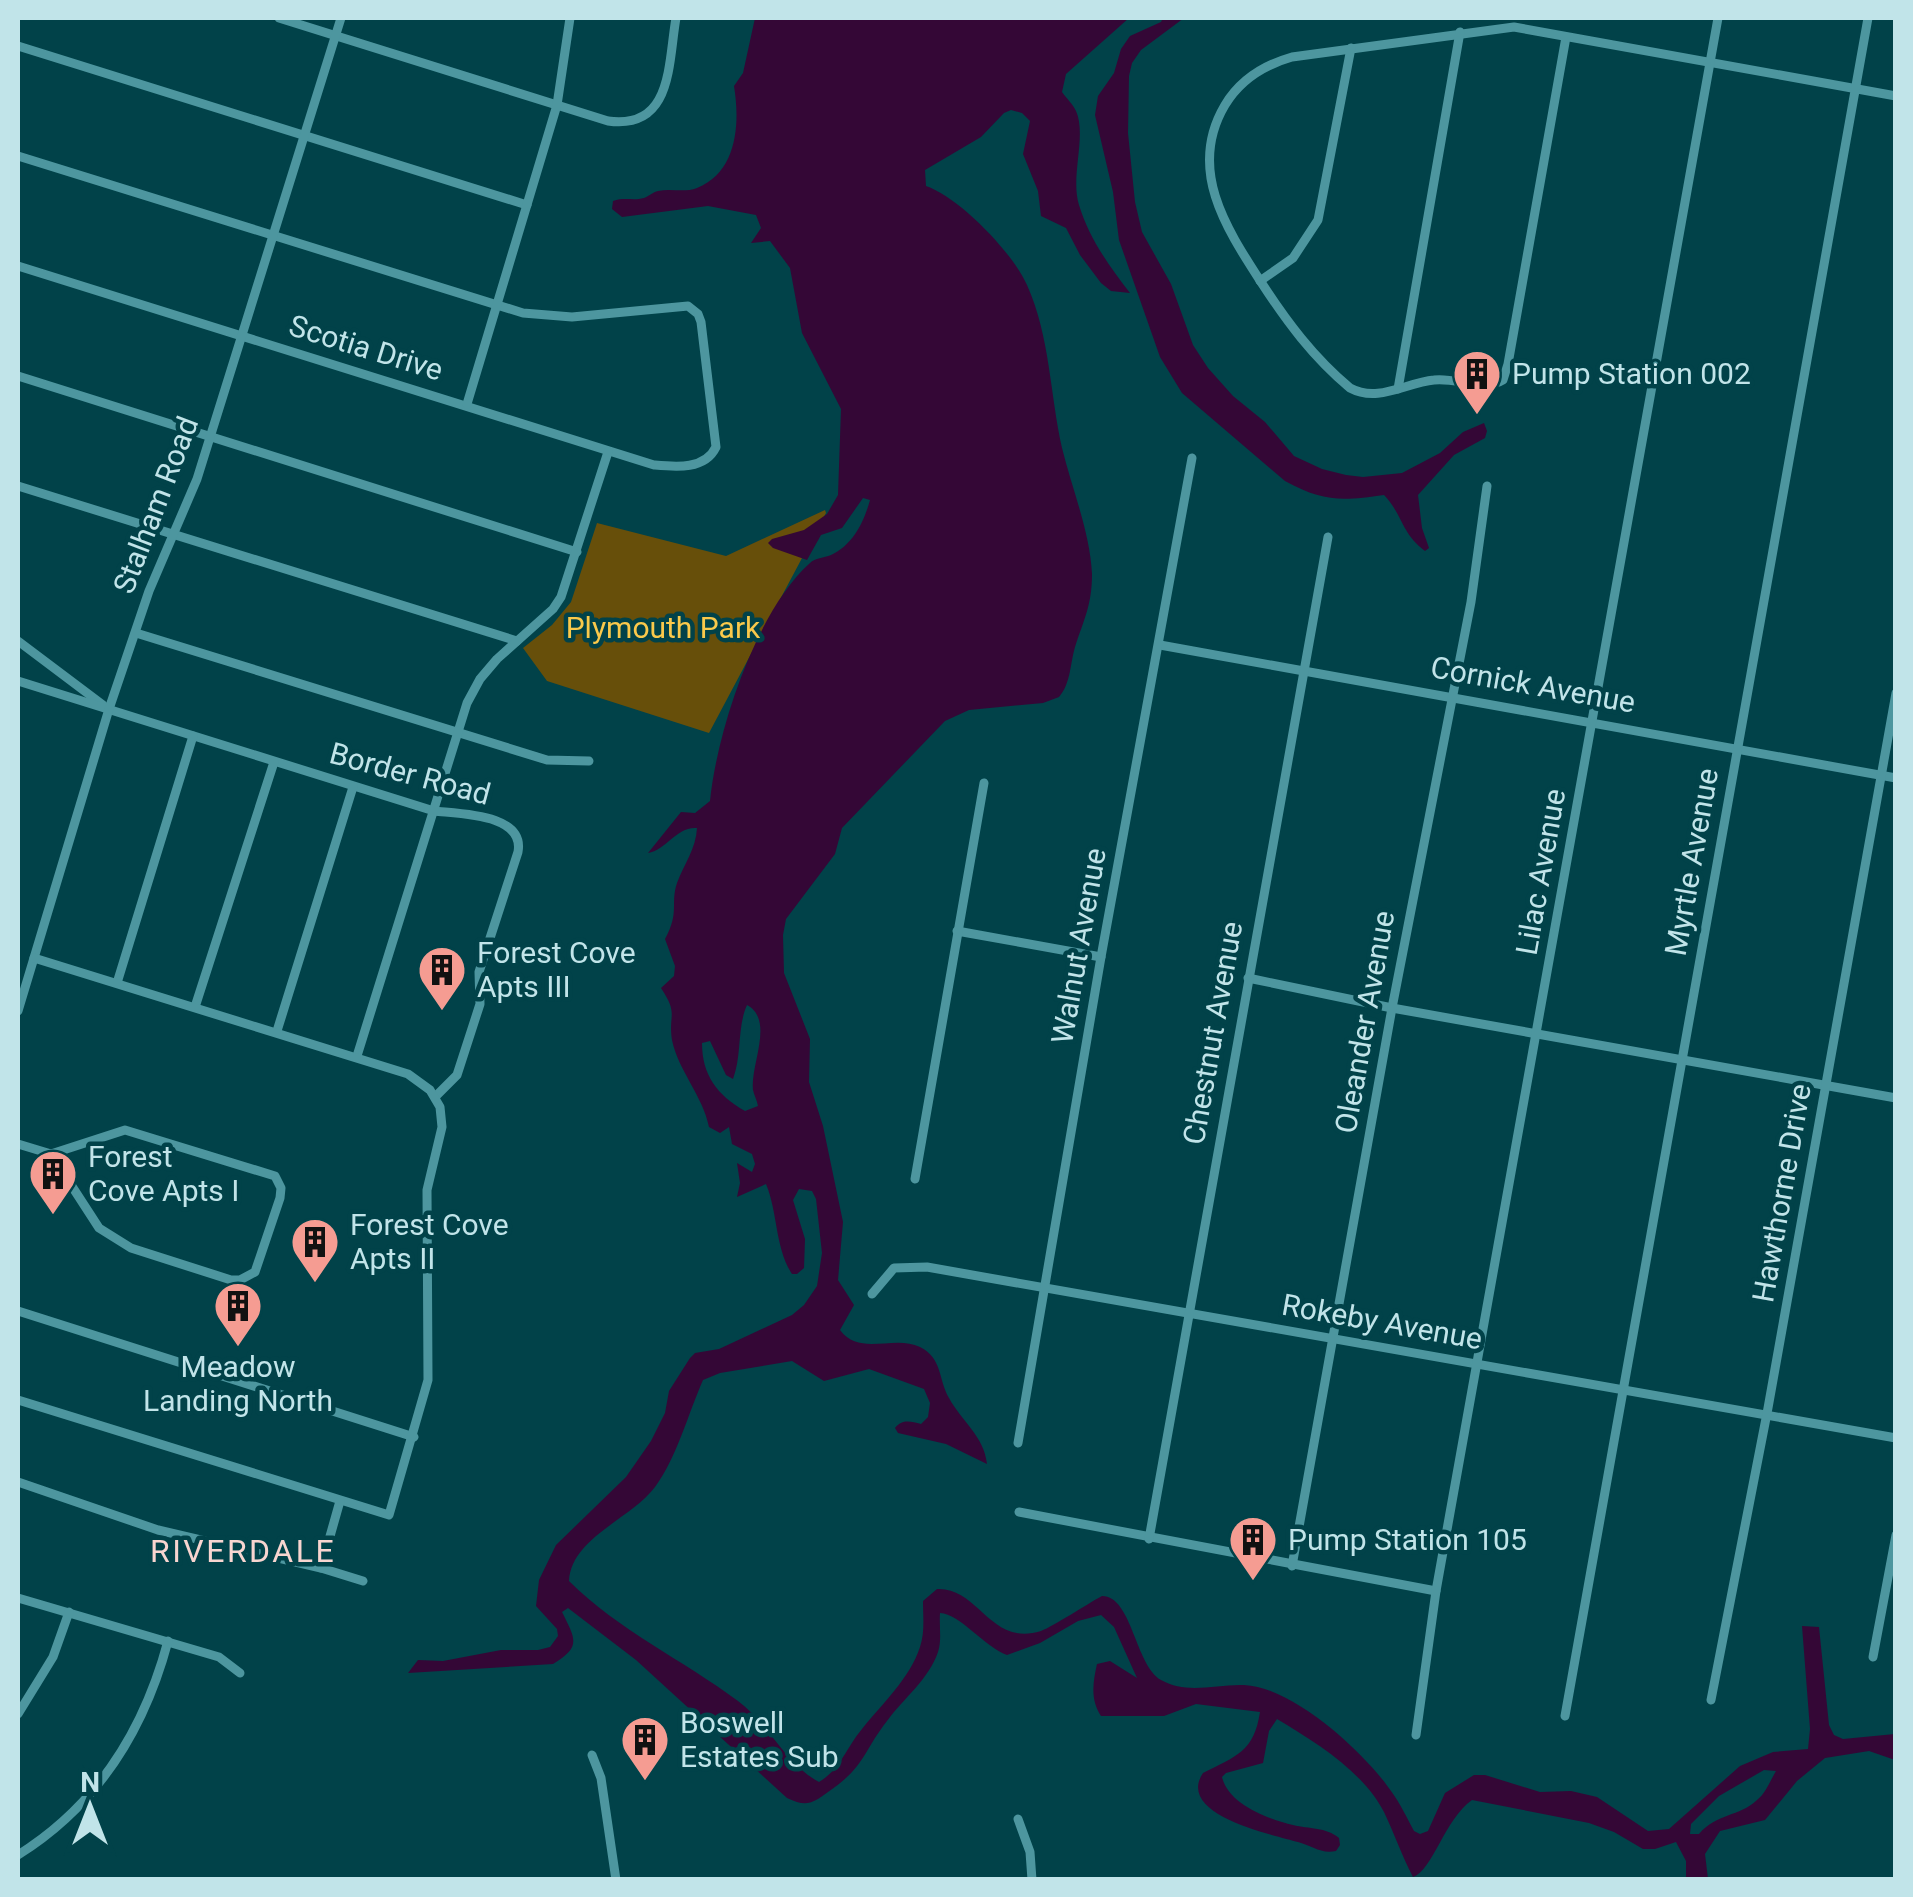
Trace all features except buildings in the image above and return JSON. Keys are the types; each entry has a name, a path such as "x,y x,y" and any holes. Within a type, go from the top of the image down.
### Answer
{"street":[{"path":"279,18 625,124 647,115 662,97 676,18"},
{"name":"Stalham Road","path":"18,1011 109,709 149,592 211,436 341,18"},
{"path":"468,404 557,104 570,18"},
{"name":"Lilac Avenue","path":"1416,1735 1436,1591 1718,18"},
{"name":"Myrtle Avenue","path":"1564,1716 1868,18"},
{"path":"1566,37 1508,364 1499,383 1435,380 1368,394 1350,388 1295,334 1230,236 1213,191 1208,152 1218,118 1239,86 1268,65 1292,57 1514,27 1896,96"},
{"path":"1398,389 1460,32"},
{"path":"18,46 527,205"},
{"path":"1260,281 1293,258 1318,220 1351,48"},
{"path":"18,156 496,305"},
{"name":"Scotia Drive","path":"18,266 654,465 702,462 711,456 716,446 700,322 692,308 682,304 549,317 496,305"},
{"path":"18,376 577,552"},
{"path":"357,1056 468,703 480,679 553,609 566,585 608,452"},
{"name":"Walnut Avenue","path":"1018,1443 1192,458"},
{"path":"18,486 517,642"},
{"name":"Oleander Avenue","path":"1292,1566 1479,552 1487,486"},
{"name":"Chestnut Avenue","path":"1149,1538 1328,537"},
{"path":"136,633 547,760 589,761"},
{"path":"18,641 109,709"},
{"name":"Cornick Avenue","path":"1160,645 1896,778"},
{"path":"44,689 52,683 56,670"},
{"name":"Border Road","path":"18,681 434,811 512,828 520,844 479,972 480,1004 457,1076 435,1098"},
{"name":"Hawthorne Drive","path":"1711,1700 1767,1416 1896,693"},
{"path":"117,982 193,736"},
{"path":"196,1007 274,762"},
{"path":"915,1179 984,783"},
{"path":"277,1032 354,787"},
{"path":"957,931 1101,957"},
{"path":"18,1400 389,1515 428,1380 427,1190 442,1126 435,1098 417,1078 357,1056 34,958"},
{"path":"1248,978 1392,1008 1896,1098"},
{"path":"18,1144 51,1154 125,1130 268,1172 279,1182 280,1198 260,1264 248,1278 231,1280 121,1242 99,1228 51,1154"},
{"name":"Rokeby Avenue","path":"872,1294 888,1272 904,1266 1044,1286 1896,1438"},
{"path":"18,1311 414,1437"},
{"path":"18,1482 158,1530 362,1581"},
{"path":"321,1568 340,1501"},
{"path":"1019,1512 1436,1591"},
{"path":"1873,1657 1896,1535"},
{"path":"18,1598 220,1657 240,1672"},
{"path":"18,1714 53,1657 69,1612"},
{"path":"18,1855 75,1810 124,1750 146,1710 168,1642"},
{"path":"592,1755 601,1778 616,1880"},
{"path":"1018,1818 1030,1852 1032,1880"}],"green space":[{"name":"Plymouth Park","path":"825,510 709,733 547,681 523,648 552,625 571,602 597,523 726,556"}],"shaded area":[{"path":"755,18 1129,18 1066,74 1062,92 1075,108 1079,121 1079,205 1100,251 1130,293 1111,291 1101,283 1066,228 1041,216 1038,191 1023,154 1030,121 1022,113 1004,113 981,137 925,170 926,186 969,214 1010,258 1035,304 1062,448 1088,542 1092,574 1089,603 1068,680 1059,697 1043,703 969,710 945,721 842,828 835,854 786,919 783,935 784,973 810,1039 809,1082 823,1126 843,1222 838,1280 854,1305 840,1330 857,1342 910,1344 933,1357 949,1398 982,1445 987,1464 946,1444 898,1433 895,1428 900,1423 921,1424 928,1417 930,1403 924,1389 869,1369 824,1381 792,1361 720,1373 703,1380 676,1449 655,1487 580,1553 569,1581 630,1630 738,1701 807,1775 819,1782 838,1765 910,1669 922,1642 923,1601 937,1589 964,1597 997,1624 1024,1634 1041,1631 1102,1596 1120,1607 1145,1661 1161,1680 1191,1688 1244,1685 1284,1697 1305,1709 1364,1758 1394,1796 1414,1831 1420,1834 1428,1831 1445,1793 1474,1775 1540,1792 1571,1791 1597,1797 1648,1831 1669,1829 1740,1766 1773,1752 1808,1749 1802,1626 1819,1627 1829,1725 1834,1735 1843,1739 1895,1734 1895,1760 1869,1751 1825,1758 1797,1781 1765,1820 1720,1831 1705,1854 1708,1879 1686,1879 1686,1861 1676,1842 1643,1849 1589,1823 1472,1800 1454,1819 1427,1865 1413,1877 1384,1812 1364,1783 1337,1759 1277,1719 1269,1731 1263,1763 1226,1773 1222,1777 1226,1787 1250,1809 1283,1822 1329,1832 1339,1838 1340,1845 1336,1851 1321,1851 1231,1821 1203,1801 1198,1788 1203,1773 1234,1757 1248,1744 1260,1712 1196,1704 1164,1716 1101,1716 1094,1697 1097,1664 1110,1661 1137,1678 1114,1627 1101,1615 1078,1621 1040,1643 1007,1655 956,1619 940,1613 939,1647 928,1671 850,1774 809,1803 787,1798 636,1660 568,1608 562,1612 573,1636 572,1647 553,1664 408,1673 418,1660 443,1661 501,1650 550,1647 558,1636 557,1629 536,1606 539,1580 556,1545 626,1477 651,1441 665,1413 669,1391 690,1358 792,1315 817,1286 822,1253 812,1191 799,1189 793,1200 805,1239 804,1268 792,1274 782,1253 766,1184 737,1197 737,1163 752,1172 752,1154 732,1144 729,1127 720,1133 709,1127 672,1040 671,1009 661,988 674,976 675,966 665,939 674,915 677,883 697,828 683,831 648,853 681,812 695,813 710,801 730,708 756,641 790,584 814,560 839,551 851,539 870,500 863,498 842,528 821,535 807,560 768,543 804,530 827,514 838,495 841,409 802,333 790,268 770,241 751,243 761,228 756,215 708,206 622,217 612,209 613,201 640,199 663,190 697,188 711,181 733,144 737,115 734,86 743,73","holes":["747,1005 755,1012 760,1032 753,1080 758,1106 745,1111 713,1083 702,1043 710,1041 726,1075 733,1079","1764,1770 1776,1771 1757,1800 1713,1822 1699,1834 1690,1834 1691,1824 1719,1796"]},
{"path":"1163,18 1184,18 1141,50 1132,63 1128,133 1142,232 1171,284 1193,345 1233,396 1265,422 1294,456 1322,469 1363,477 1402,473 1440,453 1463,432 1484,423 1485,438 1454,455 1418,495 1429,548 1425,551 1411,537 1384,495 1333,498 1285,481 1182,393 1160,357 1119,240 1113,192 1095,115 1098,96 1114,73 1121,49 1130,36"}],"place":[{"name":"Pump Station 002","path":"1477,416"},
{"name":"Forest Cove Apts III","path":"442,1012"},
{"name":"Forest Cove Apts I","path":"53,1216"},
{"name":"Forest Cove Apts II","path":"315,1284"},
{"name":"Meadow Landing North","path":"238,1348"},
{"name":"Pump Station 105","path":"1253,1582"},
{"name":"Boswell Estates Sub","path":"645,1782"}],"district":[{"name":"RIVERDALE","path":"243,1551"}]}
